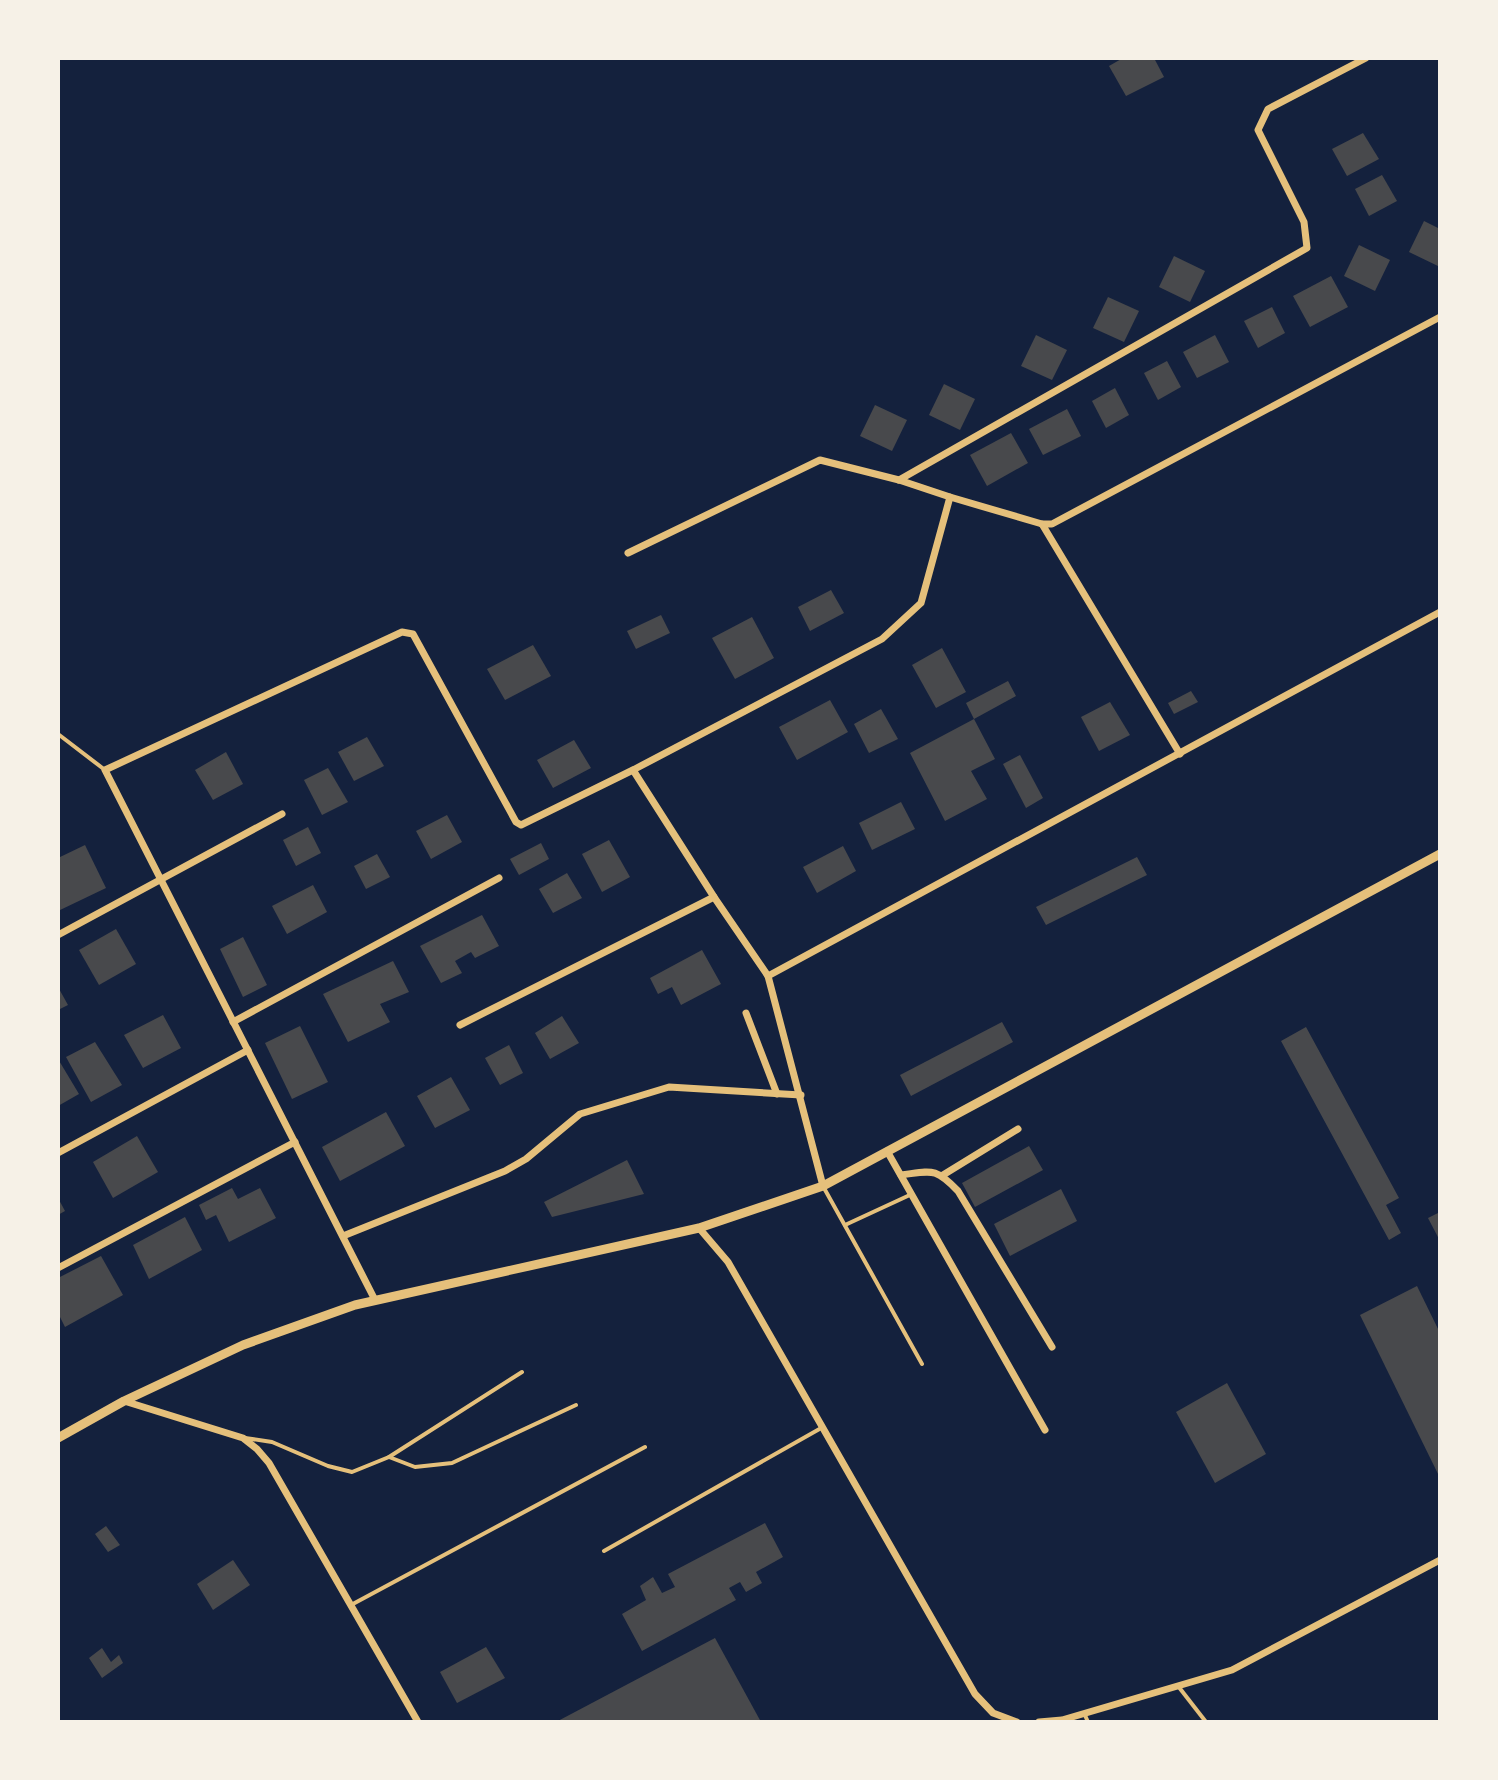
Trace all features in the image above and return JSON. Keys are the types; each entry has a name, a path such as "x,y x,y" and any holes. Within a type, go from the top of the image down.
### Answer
{"street":[{"path":"899,480 1307,248 1304,222 1258,130 1268,109 1366,58"},
{"path":"628,553 820,460 899,480 1042,524 1052,524 1440,317"},
{"path":"375,1300 105,770 402,632 413,634 516,822 521,825 633,770 882,639 921,603 950,497"},
{"path":"1042,524 1180,754"},
{"path":"768,976 1440,612"},
{"path":"633,770 768,976 823,1186"},
{"path":"58,935 282,814"},
{"path":"58,1438 124,1401 243,1345 355,1305 699,1228 823,1186 1440,854"},
{"path":"233,1022 499,878"},
{"path":"460,1025 714,897"},
{"path":"746,1013 777,1094"},
{"path":"58,1153 248,1050"},
{"path":"343,1236 505,1171 526,1159 580,1114 669,1087 801,1095"},
{"path":"943,1175 1018,1129"},
{"path":"58,1268 295,1142"},
{"path":"887,1151 1045,1430"},
{"path":"901,1175 929,1171 943,1175 958,1191 1052,1347"},
{"path":"699,1228 728,1262 975,1694 993,1713 1017,1722"},
{"path":"124,1401 243,1438 257,1449 269,1463 418,1722"},
{"path":"1039,1722 1062,1720 1232,1670 1440,1560"}],"lane":[{"path":"58,734 105,770"},
{"path":"823,1186 922,1364"},
{"path":"845,1225 912,1194"},
{"path":"243,1438 272,1442 328,1466 352,1472 389,1457 522,1372"},
{"path":"389,1457 415,1467 452,1463 576,1405"},
{"path":"604,1551 823,1427"},
{"path":"351,1605 645,1447"},
{"path":"1178,1686 1206,1722"},
{"path":"1084,1713 1088,1722"}],"building":[{"path":"1123,58 1154,58 1164,77 1126,96 1109,66"},
{"path":"1363,133 1379,159 1347,176 1332,149"},
{"path":"1382,175 1397,201 1369,216 1355,189"},
{"path":"1424,221 1440,229 1440,267 1409,252"},
{"path":"1359,245 1390,260 1375,291 1344,276"},
{"path":"1174,256 1205,271 1190,302 1159,287"},
{"path":"1331,276 1348,307 1310,327 1293,296"},
{"path":"1108,297 1139,311 1124,342 1093,328"},
{"path":"1272,307 1285,333 1258,348 1244,321"},
{"path":"1036,335 1067,350 1052,380 1021,366"},
{"path":"1215,335 1229,362 1197,378 1183,352"},
{"path":"1167,361 1181,387 1158,400 1144,373"},
{"path":"944,384 975,399 960,430 929,415"},
{"path":"1115,388 1129,415 1106,428 1092,401"},
{"path":"875,405 907,420 892,451 860,436"},
{"path":"1067,409 1081,436 1043,455 1029,429"},
{"path":"1011,433 1028,463 987,486 970,455"},
{"path":"831,590 844,613 810,631 798,607"},
{"path":"661,615 670,633 636,649 627,631"},
{"path":"752,617 774,658 735,679 712,638"},
{"path":"533,645 551,676 505,700 487,669"},
{"path":"942,648 966,692 936,708 912,665"},
{"path":"1008,681 1016,696 974,719 966,703"},
{"path":"1191,691 1198,702 1174,714 1168,703"},
{"path":"830,700 848,732 797,760 779,727"},
{"path":"1110,702 1130,735 1099,751 1081,717"},
{"path":"881,709 898,739 869,753 854,724"},
{"path":"974,719 995,759 971,771 987,799 945,821 910,753"},
{"path":"367,737 384,766 354,781 338,752"},
{"path":"574,740 591,768 553,788 537,760"},
{"path":"226,752 243,784 213,800 195,770"},
{"path":"1020,755 1043,798 1026,808 1003,764"},
{"path":"328,768 348,802 322,815 304,780"},
{"path":"901,802 915,829 872,850 859,823"},
{"path":"447,815 462,842 431,859 416,831"},
{"path":"308,827 321,853 296,866 283,840"},
{"path":"609,840 630,877 602,892 582,854"},
{"path":"541,843 549,859 519,875 510,859"},
{"path":"85,845 106,888 58,911 58,858"},
{"path":"843,846 856,871 817,893 803,867"},
{"path":"377,854 390,877 366,889 354,866"},
{"path":"1137,857 1147,875 1046,925 1036,907"},
{"path":"567,873 582,898 553,913 539,889"},
{"path":"313,885 327,912 287,934 272,906"},
{"path":"482,915 499,946 475,958 471,952 455,961 462,973 441,983 420,946"},
{"path":"116,929 136,964 99,985 79,950"},
{"path":"243,937 267,985 243,997 220,949"},
{"path":"702,950 721,984 681,1005 672,987 658,994 650,978"},
{"path":"393,961 409,992 380,1004 390,1022 348,1042 323,994"},
{"path":"58,987 68,1005 58,1010"},
{"path":"163,1015 181,1048 143,1068 124,1035"},
{"path":"562,1016 579,1043 550,1059 535,1033"},
{"path":"1002,1022 1013,1042 911,1096 900,1075"},
{"path":"300,1026 328,1082 292,1099 265,1043"},
{"path":"1306,1027 1399,1198 1386,1205 1401,1233 1389,1240 1281,1041"},
{"path":"95,1042 122,1085 91,1102 66,1057"},
{"path":"509,1045 523,1073 500,1085 485,1058"},
{"path":"58,1059 79,1094 58,1106"},
{"path":"451,1077 470,1110 435,1128 417,1096"},
{"path":"386,1112 405,1146 340,1181 322,1147"},
{"path":"137,1136 158,1172 113,1198 93,1162"},
{"path":"1029,1146 1043,1170 975,1207 962,1183"},
{"path":"627,1160 644,1194 552,1217 544,1202"},
{"path":"232,1188 238,1199 260,1188 276,1218 229,1242 216,1215 206,1220 199,1205"},
{"path":"1061,1189 1077,1221 1010,1256 994,1224"},
{"path":"58,1198 65,1211 58,1215"},
{"path":"1440,1212 1440,1241 1428,1218"},
{"path":"185,1217 202,1250 149,1279 133,1245"},
{"path":"101,1256 123,1295 65,1327 58,1313 58,1278"},
{"path":"1417,1286 1440,1333 1440,1478 1360,1315"},
{"path":"1227,1383 1266,1454 1215,1483 1176,1412"},
{"path":"765,1523 783,1557 756,1572 762,1583 746,1592 740,1582 729,1588 736,1600 642,1651 622,1614 646,1600 640,1586 653,1577 662,1593 675,1587 668,1574"},
{"path":"106,1526 120,1545 108,1552 95,1534"},
{"path":"233,1560 250,1585 213,1610 197,1584"},
{"path":"715,1638 761,1722 556,1722"},
{"path":"486,1647 505,1678 457,1703 440,1672"},
{"path":"102,1648 111,1662 119,1655 123,1663 102,1678 89,1658"}]}
